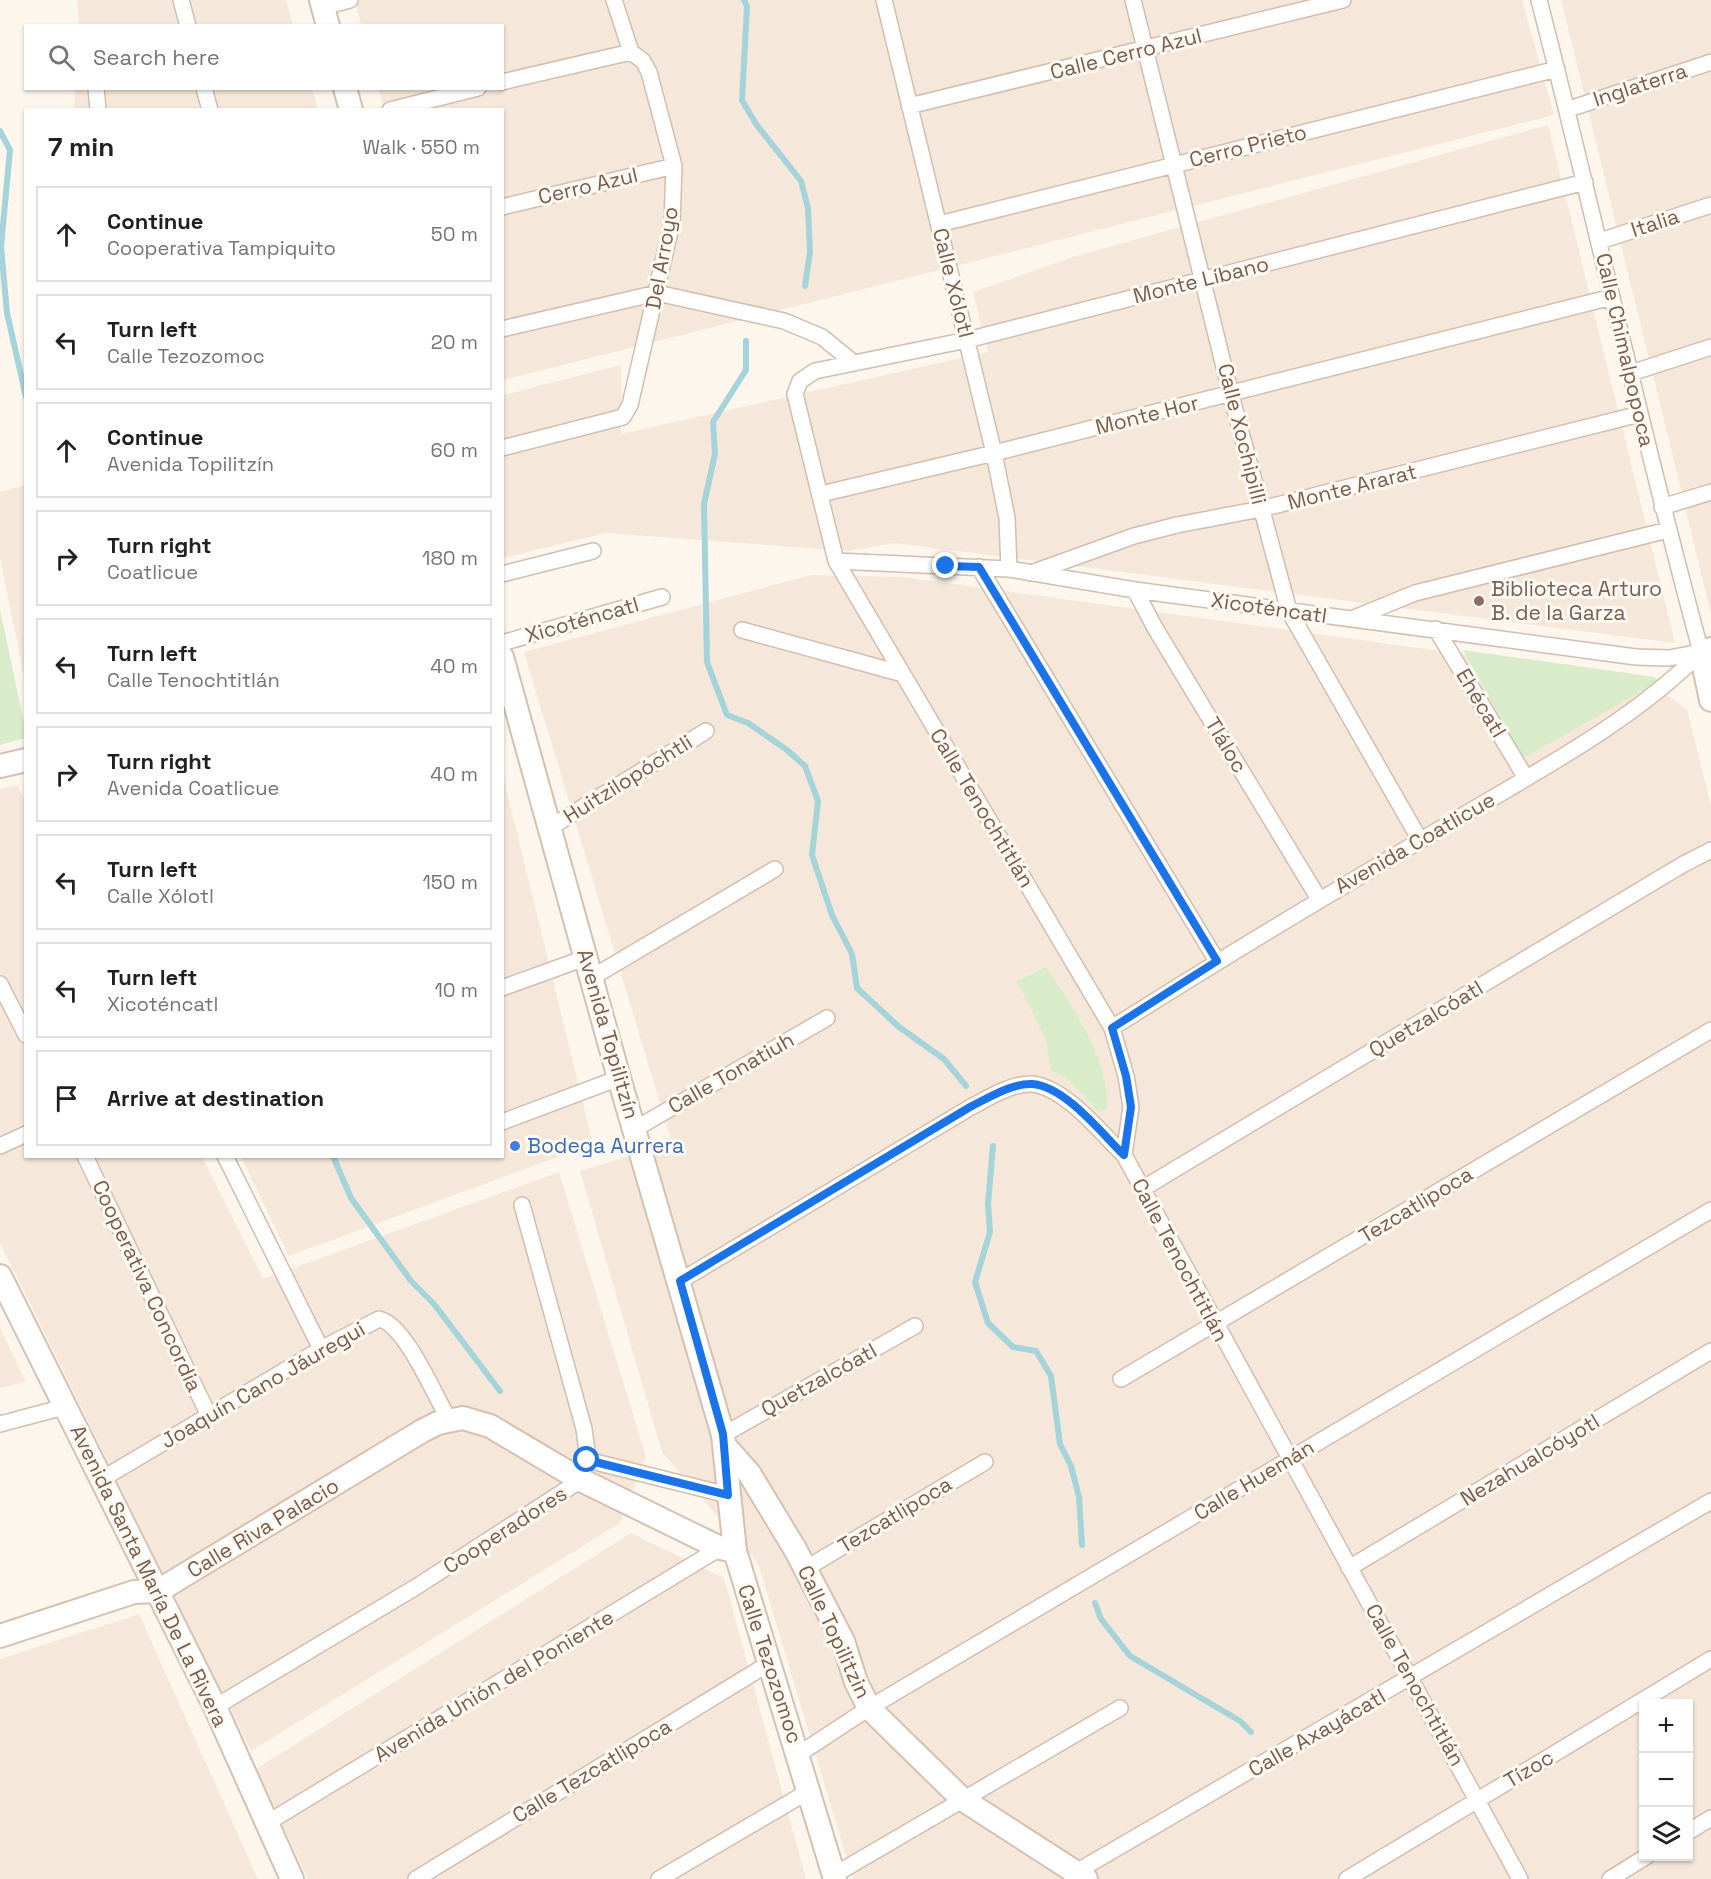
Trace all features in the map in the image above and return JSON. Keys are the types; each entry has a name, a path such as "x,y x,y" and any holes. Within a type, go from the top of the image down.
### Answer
{"street":[{"path":"181,0 187,24"},
{"path":"324,11 350,0"},
{"name":"Del Arroyo","path":"504,447 622,417 630,405 672,223 674,166 649,72 643,61 631,52 614,0"},
{"name":"Calle Xólotl","path":"884,0 994,453 1007,518 1009,569"},
{"name":"Calle Xochipilli","path":"1133,0 1231,394 1289,611 1420,840"},
{"name":"Calle Cerro Azul","path":"909,106 1343,0"},
{"name":"Calle Chimalpopoca","path":"1539,0 1569,109 1662,507 1706,651 1711,700"},
{"path":"504,82 631,52"},
{"name":"Inglaterra","path":"1569,109 1711,62"},
{"name":"Cerro Prieto","path":"939,224 1557,69"},
{"path":"96,90 98,108"},
{"path":"205,90 209,108"},
{"path":"346,90 350,108"},
{"path":"398,108 469,90"},
{"name":"Cerro Azul","path":"504,207 674,166"},
{"name":"Monte Líbano","path":"815,371 967,340 1585,182"},
{"name":"Italia","path":"1600,241 1711,205"},
{"path":"504,329 657,293 784,321 822,337 854,363"},
{"name":"Monte Hor","path":"821,494 1231,394 1612,297"},
{"path":"1631,373 1711,347"},
{"name":"Calle Tenochtitlán","path":"815,371 800,381 795,394 836,561 1112,1028 1126,1076 1131,1107 1124,1155 1214,1324 1412,1678 1520,1879"},
{"name":"Monte Ararat","path":"1031,573 1134,536 1177,525 1261,509 1640,414"},
{"path":"1662,507 1711,492"},
{"path":"1351,620 1415,593 1668,530"},
{"path":"504,574 594,551"},
{"name":"Xicoténcatl","path":"836,561 1009,569 1135,590 1351,620 1653,658 1706,651"},
{"path":"979,567 1217,961"},
{"name":"Tláloc","path":"1135,590 1155,628 1319,899"},
{"name":"Xicoténcatl","path":"504,642 662,597"},
{"name":"Ehécatl","path":"1436,629 1527,778"},
{"path":"742,630 903,674"},
{"name":"Avenida Coatlicue","path":"1112,1028 1319,899 1527,778 1657,694 1706,651"},
{"name":"Avenida Topilitzín","path":"504,664 723,1440"},
{"name":"Huitzilopóchtli","path":"551,827 706,731"},
{"path":"0,766 24,760"},
{"name":"Quetzalcóatl","path":"1142,1189 1682,865 1711,850"},
{"path":"504,988 588,968 775,869"},
{"path":"0,984 24,1031"},
{"name":"Calle Tonatiuh","path":"636,1129 827,1017"},
{"name":"Tezcatlipoca","path":"1121,1379 1711,1030"},
{"path":"504,1121 619,1078"},
{"path":"680,1281 970,1107 1007,1090 1031,1084 1047,1088 1079,1111 1124,1155"},
{"path":"0,1146 24,1135"},
{"name":"Cooperativa Concordia","path":"86,1158 209,1416"},
{"path":"226,1158 321,1349"},
{"path":"522,1205 585,1429 584,1470"},
{"name":"Calle Huemán","path":"799,1754 869,1708 1711,1210"},
{"name":"Avenida Santa María De La Rivera","path":"0,1276 215,1707 292,1879"},
{"name":"Joaquín Cano Jáuregui","path":"102,1479 321,1349 379,1319 387,1321 402,1336 449,1420"},
{"name":"Quetzalcóatl","path":"723,1440 915,1326"},
{"name":"Nezahualcóyotl","path":"1349,1568 1711,1351"},
{"path":"0,1424 64,1407"},
{"path":"449,1420 463,1418 490,1426 584,1470 727,1550"},
{"name":"Calle Riva Palacio","path":"0,1636 134,1592 158,1591 422,1431 449,1420"},
{"name":"Calle Tezozomoc","path":"723,1440 728,1495 727,1550 799,1754 834,1877"},
{"name":"Calle Topilitzin","path":"723,1440 760,1488 805,1569 843,1641 856,1682 869,1708 962,1799 1077,1876"},
{"name":"Tezcatlipoca","path":"805,1569 985,1462"},
{"path":"584,1470 728,1495"},
{"name":"Cooperadores","path":"215,1707 416,1587 584,1470"},
{"name":"Calle Axayácatl","path":"1077,1876 1711,1501"},
{"name":"Avenida Unión del Poniente","path":"267,1823 727,1550"},
{"name":"Tízoc","path":"1347,1879 1711,1659"},
{"name":"Calle Tezcatlipoca","path":"416,1879 768,1664"},
{"path":"834,1877 962,1799 1119,1708"},
{"path":"659,1879 809,1791"},
{"path":"1693,1829 1711,1818"},
{"path":"1610,1879 1640,1861"}],"shaded area":[{"path":"77,0 286,0 293,24 79,24"},
{"path":"355,0 1522,0 1554,115 504,380 504,108 384,108 379,90 504,90 504,24 361,24"},
{"path":"1561,0 1711,0 1711,614 1662,412"},
{"path":"75,90 312,90 318,108 74,108"},
{"path":"1548,125 1675,643 895,543 847,551 606,533 504,558 504,395 621,365 621,434 988,352 973,292 1076,256"},
{"path":"24,486 24,676 0,558 0,492"},
{"path":"811,575 903,577 1643,679 1687,709 1711,806 1711,1879 853,1879 758,1563 662,1452 580,1171 672,1143 524,652"},
{"path":"504,780 593,1144 289,1256 241,1158 504,1158"},
{"path":"17,785 24,798 24,1158 202,1158 263,1279 559,1172 646,1457 620,1523 251,1751 0,1243 0,789"},
{"path":"0,1328 26,1382 0,1388"},
{"path":"631,1533 724,1578 806,1879 308,1879 256,1769"},
{"path":"139,1614 258,1879 0,1879 0,1659"}],"green space":[{"path":"0,610 24,723 24,738 0,745"},
{"path":"1463,650 1654,677 1660,681 1523,758"},
{"path":"1046,967 1078,1016 1096,1053 1106,1090 1107,1109 1099,1112 1069,1080 1051,1070 1046,1040 1017,981"}],"waterway":[{"path":"744,0 747,6 742,100 756,124 801,181 808,208 810,252 805,286"},
{"path":"0,131 10,150 1,247 7,313 24,388"},
{"path":"746,341 746,370 713,422 715,454 704,504 707,662 727,715 748,723 787,750 805,766 818,801 812,855 832,915 852,954 857,988 899,1027 944,1059 966,1086"},
{"path":"993,1146 988,1204 990,1232 975,1282 988,1323 1013,1347 1036,1351 1051,1376 1060,1444 1071,1466 1079,1497 1082,1545"},
{"path":"334,1158 351,1198 411,1281 434,1304 500,1391"},
{"path":"1095,1603 1101,1619 1130,1656 1240,1721 1251,1732"}],"place":[{"name":"Biblioteca Arturo B. de la Garza","path":"1479,601"},
{"name":"Bodega Aurrera","path":"515,1146"}],"route":[{"path":"587,1460 728,1495 723,1434 680,1281 970,1107 1007,1090 1031,1084 1047,1088 1079,1111 1124,1155 1131,1107 1126,1076 1112,1028 1217,961 979,567 946,566"}]}
